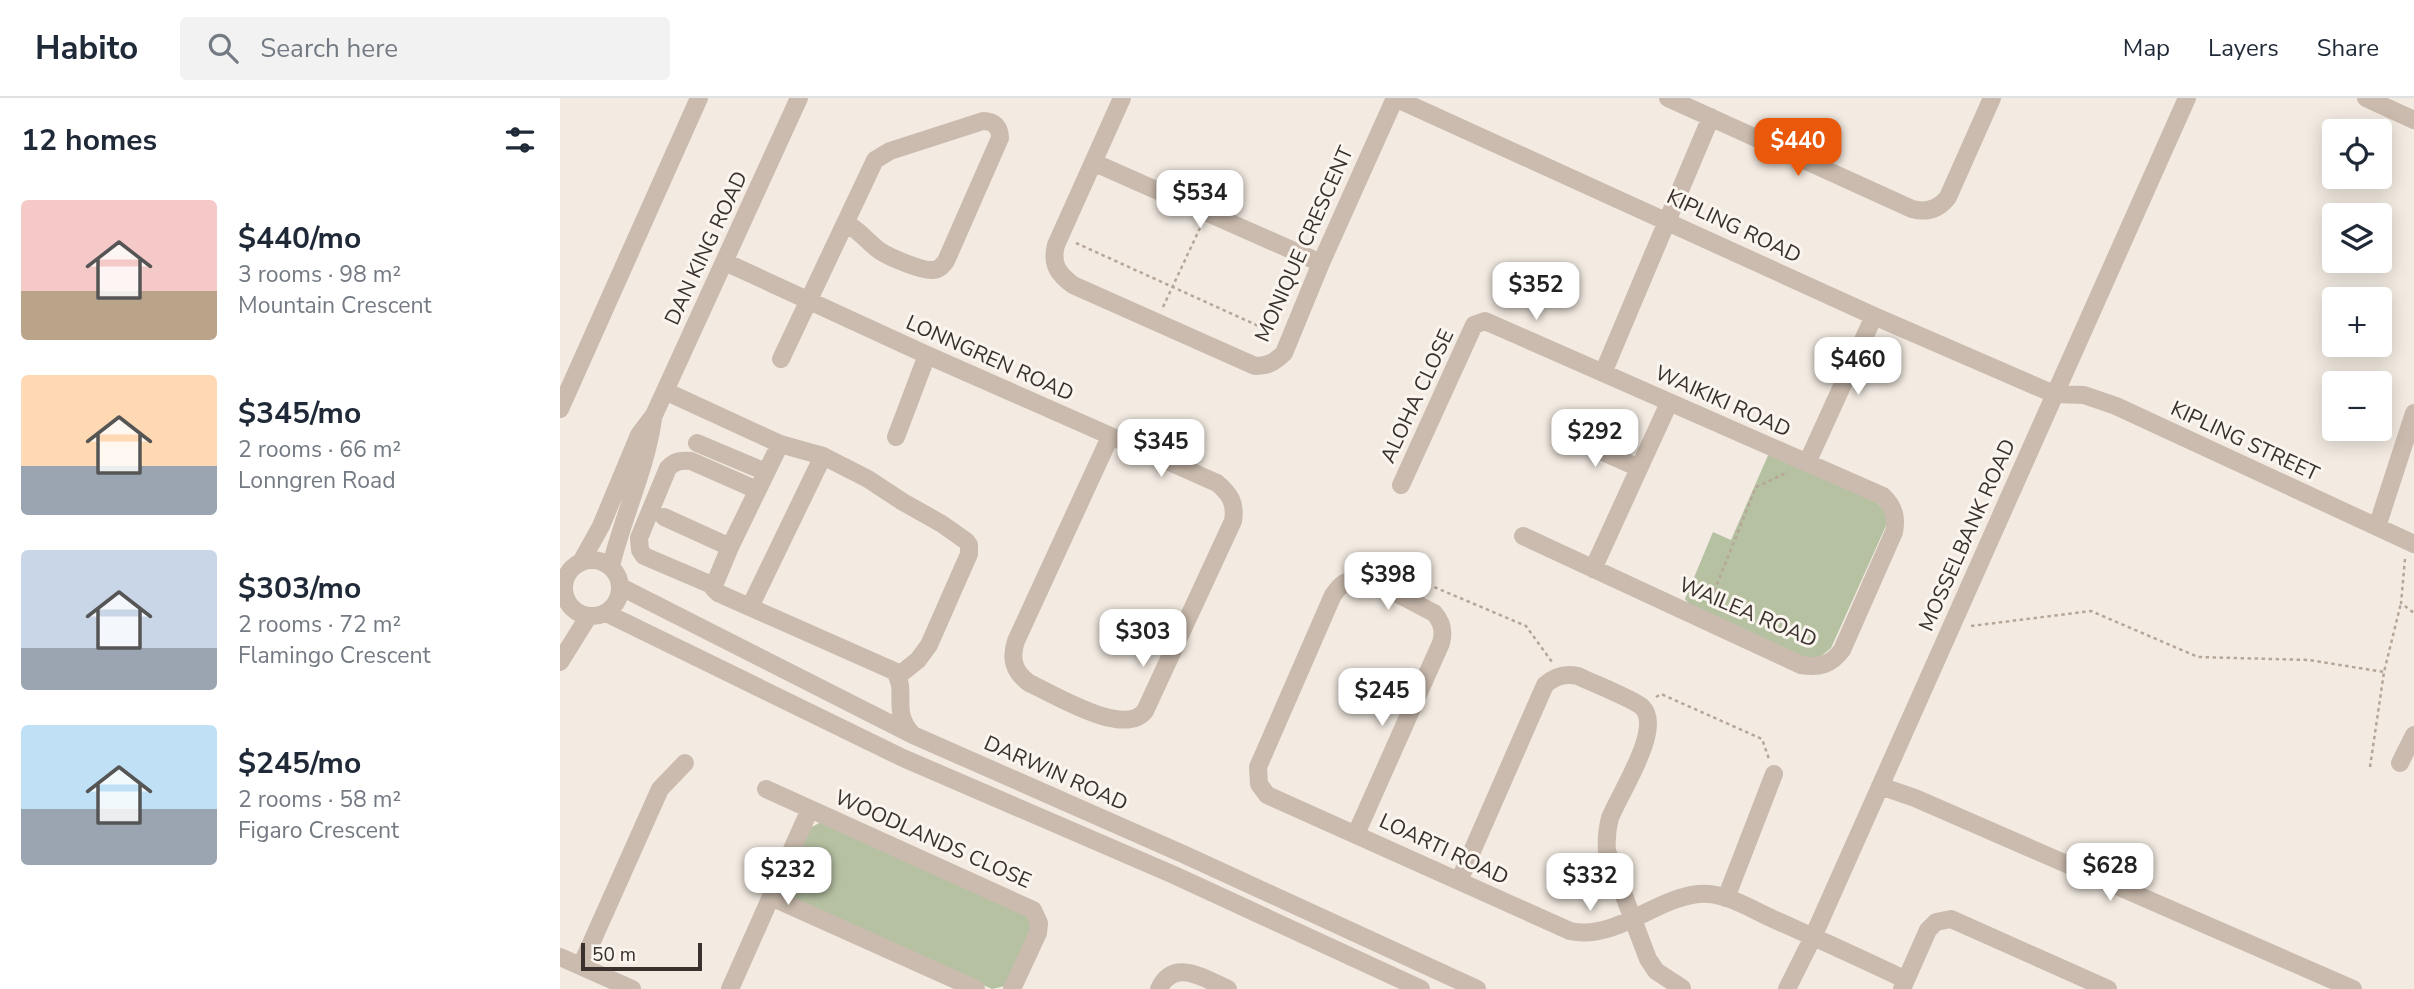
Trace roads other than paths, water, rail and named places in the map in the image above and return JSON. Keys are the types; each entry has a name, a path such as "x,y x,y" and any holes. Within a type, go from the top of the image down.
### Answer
{"street":[{"path":"560,409 699,98"},
{"name":"DAN KING ROAD","path":"572,562 601,526 639,435 654,415 799,98"},
{"name":"MONIQUE CRESCENT","path":"1122,98 1060,236 1054,254 1054,262 1060,275 1073,285 1255,366 1263,366 1284,353 1395,98"},
{"name":"KIPLING ROAD","path":"1395,98 1874,316 2054,394"},
{"path":"1668,98 1912,209 1926,211 1939,206 1948,197 1992,98"},
{"name":"MOSSELBANK ROAD","path":"1787,989 1813,937 2187,98"},
{"path":"2366,98 2414,120"},
{"path":"1603,373 1711,117"},
{"path":"781,359 808,301 872,166 881,156 890,150 983,121 991,122 997,127 1000,138 946,261 940,268 923,268 883,252 856,228 845,223"},
{"path":"1095,163 1321,263"},
{"name":"LONNGREN ROAD","path":"725,262 1217,483 1232,499 1235,510 1233,521 1141,716 1128,721 1108,719 1029,683 1016,670 1013,661 1013,652 1111,437"},
{"name":"WAIKIKI ROAD","path":"1474,325 1489,321 1807,463 1874,316"},
{"name":"ALOHA CLOSE","path":"1401,485 1474,325"},
{"path":"896,438 927,355"},
{"path":"665,391 780,444 823,456 868,479 942,524 969,545 969,554 929,645 884,707 865,712"},
{"name":"KIPLING STREET","path":"2054,394 2084,395 2116,406 2377,527 2410,548"},
{"path":"1593,569 1669,403"},
{"path":"2377,527 2414,413"},
{"name":"DAN KING ROAD","path":"611,566 619,533 650,441 654,415"},
{"path":"1567,436 1639,468"},
{"path":"697,443 766,472"},
{"path":"712,586 780,444"},
{"path":"750,607 823,456"},
{"path":"757,490 691,461 673,463 668,468 639,538 640,551 644,556 712,586 715,591 884,665 899,683 900,714 903,723 913,735"},
{"name":"WAILEA ROAD","path":"1523,536 1801,665 1823,665 1835,659 1842,650 1894,532 1895,512 1884,496 1807,463"},
{"path":"664,517 730,547"},
{"path":"560,619 567,575 572,562 600,560 611,566 618,575 621,587 619,599 597,615 560,662"},
{"name":"LOARTI ROAD","path":"1356,834 1443,634 1440,620 1434,613 1366,581 1352,580 1343,583 1334,595 1258,767 1259,784 1267,795 1570,930 1582,933 1597,931 1633,919 1679,898 1710,894 1726,898 1813,937 1904,984"},
{"name":"DARWIN ROAD","path":"621,587 913,735 1183,854 1477,989"},
{"path":"564,594 572,608 597,615 891,753 1174,875 1421,989"},
{"path":"1459,881 1545,685 1552,678 1578,676 1641,706 1649,720 1647,738 1609,820 1607,850 1648,959 1656,971 1682,988"},
{"path":"2400,763 2414,735"},
{"path":"581,966 660,789 685,763"},
{"path":"1726,898 1774,774"},
{"path":"1880,786 1928,804 2353,989"},
{"name":"WOODLANDS CLOSE","path":"766,789 1033,910 1039,923 1038,933 1012,989"},
{"name":"WOODLANDS CLOSE","path":"730,989 810,809"},
{"path":"771,897 976,989"},
{"path":"1904,984 1928,930 1936,922 1951,919 2108,989"},
{"path":"560,957 632,989"},
{"path":"1159,989 1172,973 1181,971 1191,972 1228,989"}]}
